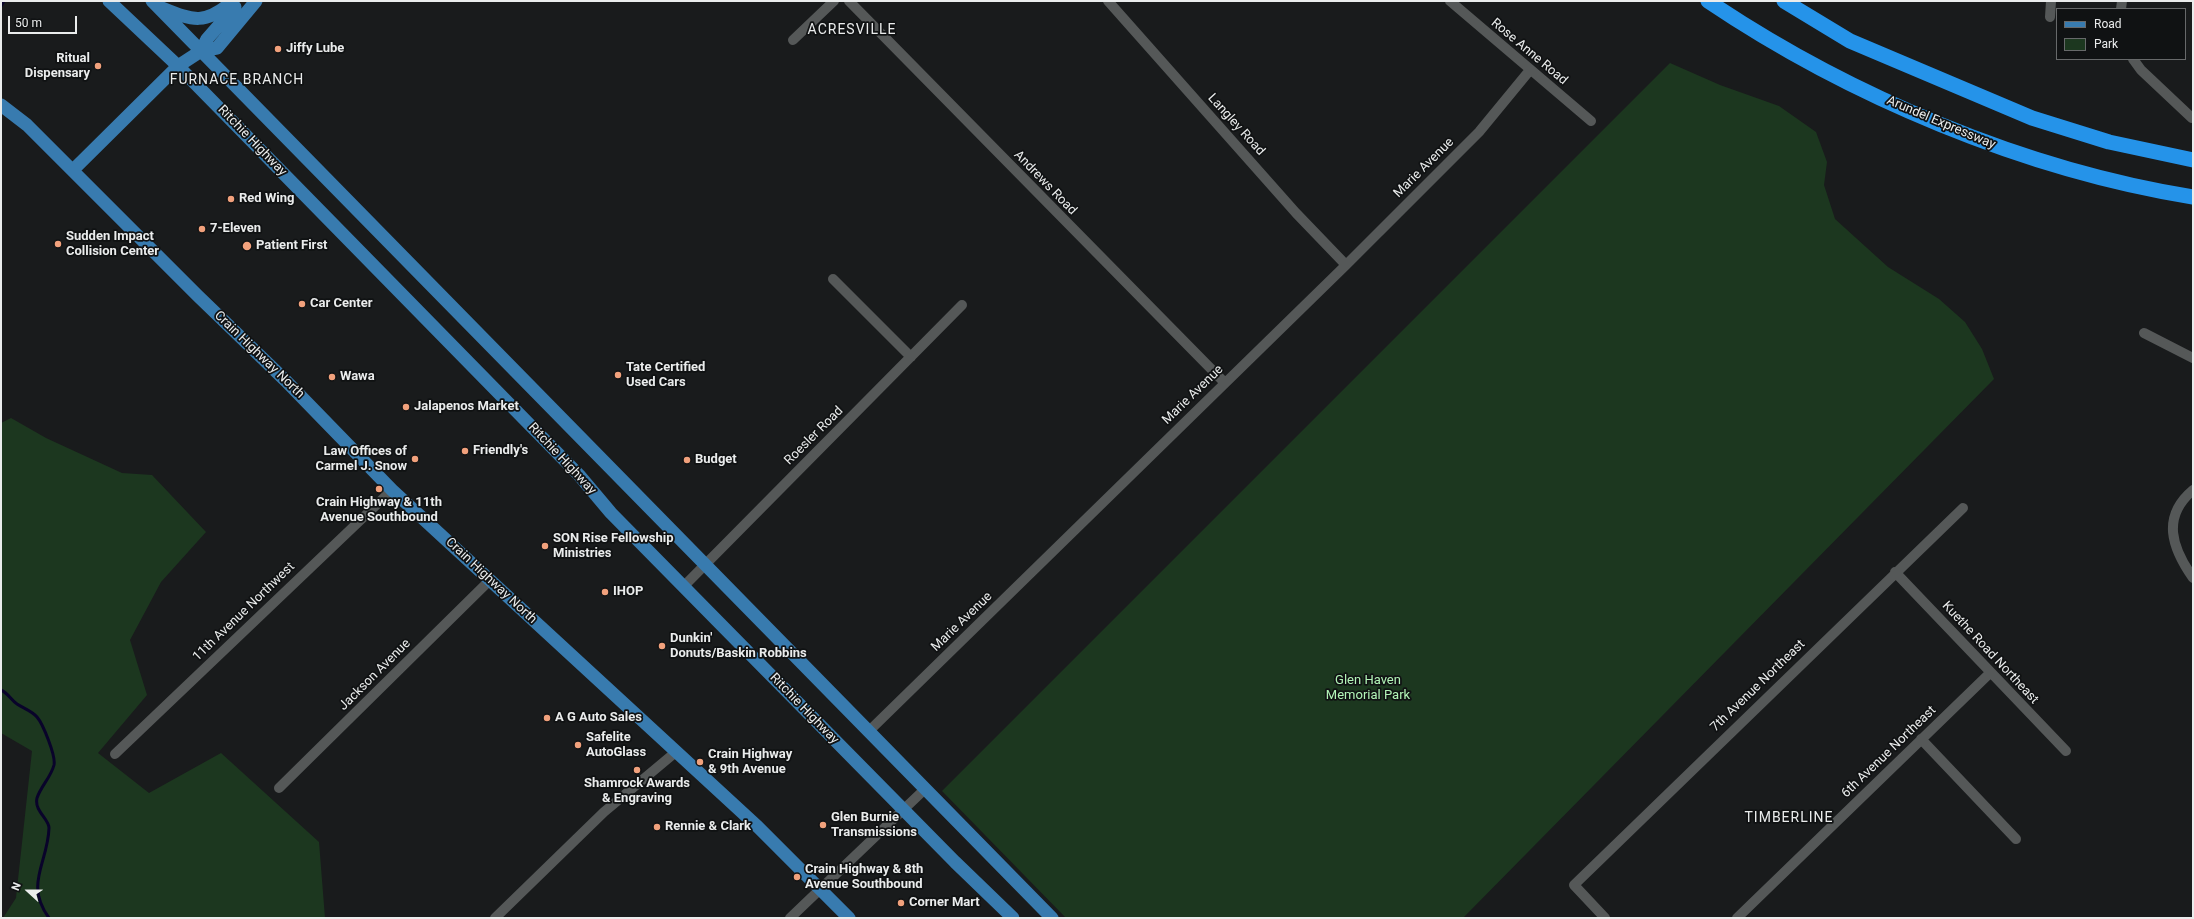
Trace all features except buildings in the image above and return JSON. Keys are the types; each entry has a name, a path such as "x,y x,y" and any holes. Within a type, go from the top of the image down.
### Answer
{"highway":[{"name":"Arundel Expressway","path":"1708,1 1750,29 1888,101 2009,151 2115,182 2193,197"},
{"path":"1784,1 1850,41 2032,118 2109,142 2193,160"},
{"path":"1804,1 1850,41"}],"main road":[{"name":"Ritchie Highway","path":"109,1 178,66 579,475 611,513 904,810 1013,918"},
{"path":"154,3 187,17 204,18 212,17 233,1"},
{"path":"201,51 207,39 240,1"},
{"path":"73,170 178,66 201,51 217,48 256,1"},
{"name":"Ritchie Highway","path":"154,3 1052,918"},
{"name":"Crain Highway North","path":"1,105 27,125 73,170 286,381 392,490 489,581 677,751 822,889 849,918"}],"street":[{"path":"793,40 834,1"},
{"name":"Andrews Road","path":"849,1 1224,382"},
{"name":"Langley Road","path":"1108,1 1296,213 1346,265"},
{"name":"Rose Anne Road","path":"1450,1 1592,121"},
{"path":"2050,17 2051,1"},
{"path":"2134,60 2141,70 2192,118"},
{"name":"Marie Avenue","path":"868,732 1224,382 1346,265 1479,132 1530,70"},
{"path":"833,279 910,357"},
{"name":"Roesler Road","path":"684,586 962,305"},
{"path":"2144,333 2193,358"},
{"name":"11th Avenue Northwest","path":"116,754 392,490"},
{"path":"2193,490 2182,501 2177,510 2172,535 2177,549 2193,578"},
{"name":"7th Avenue Northeast","path":"1605,918 1574,885 1895,572 1963,508"},
{"name":"Kuethe Road Northeast","path":"1895,572 2066,751"},
{"name":"Jackson Avenue","path":"279,788 489,581"},
{"name":"6th Avenue Northeast","path":"1737,918 1990,672"},
{"path":"1921,739 2016,838"},
{"path":"495,918 604,812 677,751"},
{"path":"790,918 925,789"}],"green space":[{"name":"Glen Haven Memorial Park","path":"1670,63 1720,85 1779,106 1816,132 1827,162 1824,185 1835,219 1888,267 1939,299 1965,322 1982,349 1994,379 1463,918 1066,918 942,791"},
{"path":"11,418 46,438 122,473 152,475 206,532 161,582 130,640 147,695 98,753 149,793 221,753 319,842 325,918 3,918 16,898 32,751 1,733 1,423"}],"waterway":[{"path":"1,6 4,1"},
{"path":"1,690 13,701 37,717 46,733 53,755 53,769 37,798 39,811 47,821 49,828 48,841 39,873 38,884 38,895 49,918"}],"place":[{"name":"Jiffy Lube","path":"278,49"},
{"name":"Ritual Dispensary","path":"98,66"},
{"name":"Red Wing","path":"231,199"},
{"name":"7-Eleven","path":"202,229"},
{"name":"Sudden Impact Collision Center","path":"58,244"},
{"name":"Patient First","path":"247,246"},
{"name":"Car Center","path":"302,304"},
{"name":"Tate Certified Used Cars","path":"618,375"},
{"name":"Wawa","path":"332,377"},
{"name":"Jalapenos Market","path":"406,407"},
{"name":"Friendly's","path":"465,451"},
{"name":"Law Offices of Carmel J. Snow","path":"415,459"},
{"name":"Budget","path":"687,460"},
{"name":"Crain Highway & 11th Avenue Southbound","path":"379,489"},
{"name":"SON Rise Fellowship Ministries","path":"545,546"},
{"name":"IHOP","path":"605,592"},
{"name":"Dunkin' Donuts/Baskin Robbins","path":"662,646"},
{"name":"A G Auto Sales","path":"547,718"},
{"name":"Safelite AutoGlass","path":"578,745"},
{"name":"Crain Highway & 9th Avenue","path":"700,762"},
{"name":"Shamrock Awards & Engraving","path":"637,770"},
{"name":"Glen Burnie Transmissions","path":"823,825"},
{"name":"Rennie & Clark","path":"657,827"},
{"name":"Crain Highway & 8th Avenue Southbound","path":"797,877"},
{"name":"Corner Mart","path":"901,903"}],"district":[{"name":"ACRESVILLE","path":"852,30"},
{"name":"FURNACE BRANCH","path":"237,80"},
{"name":"TIMBERLINE","path":"1789,818"}]}
